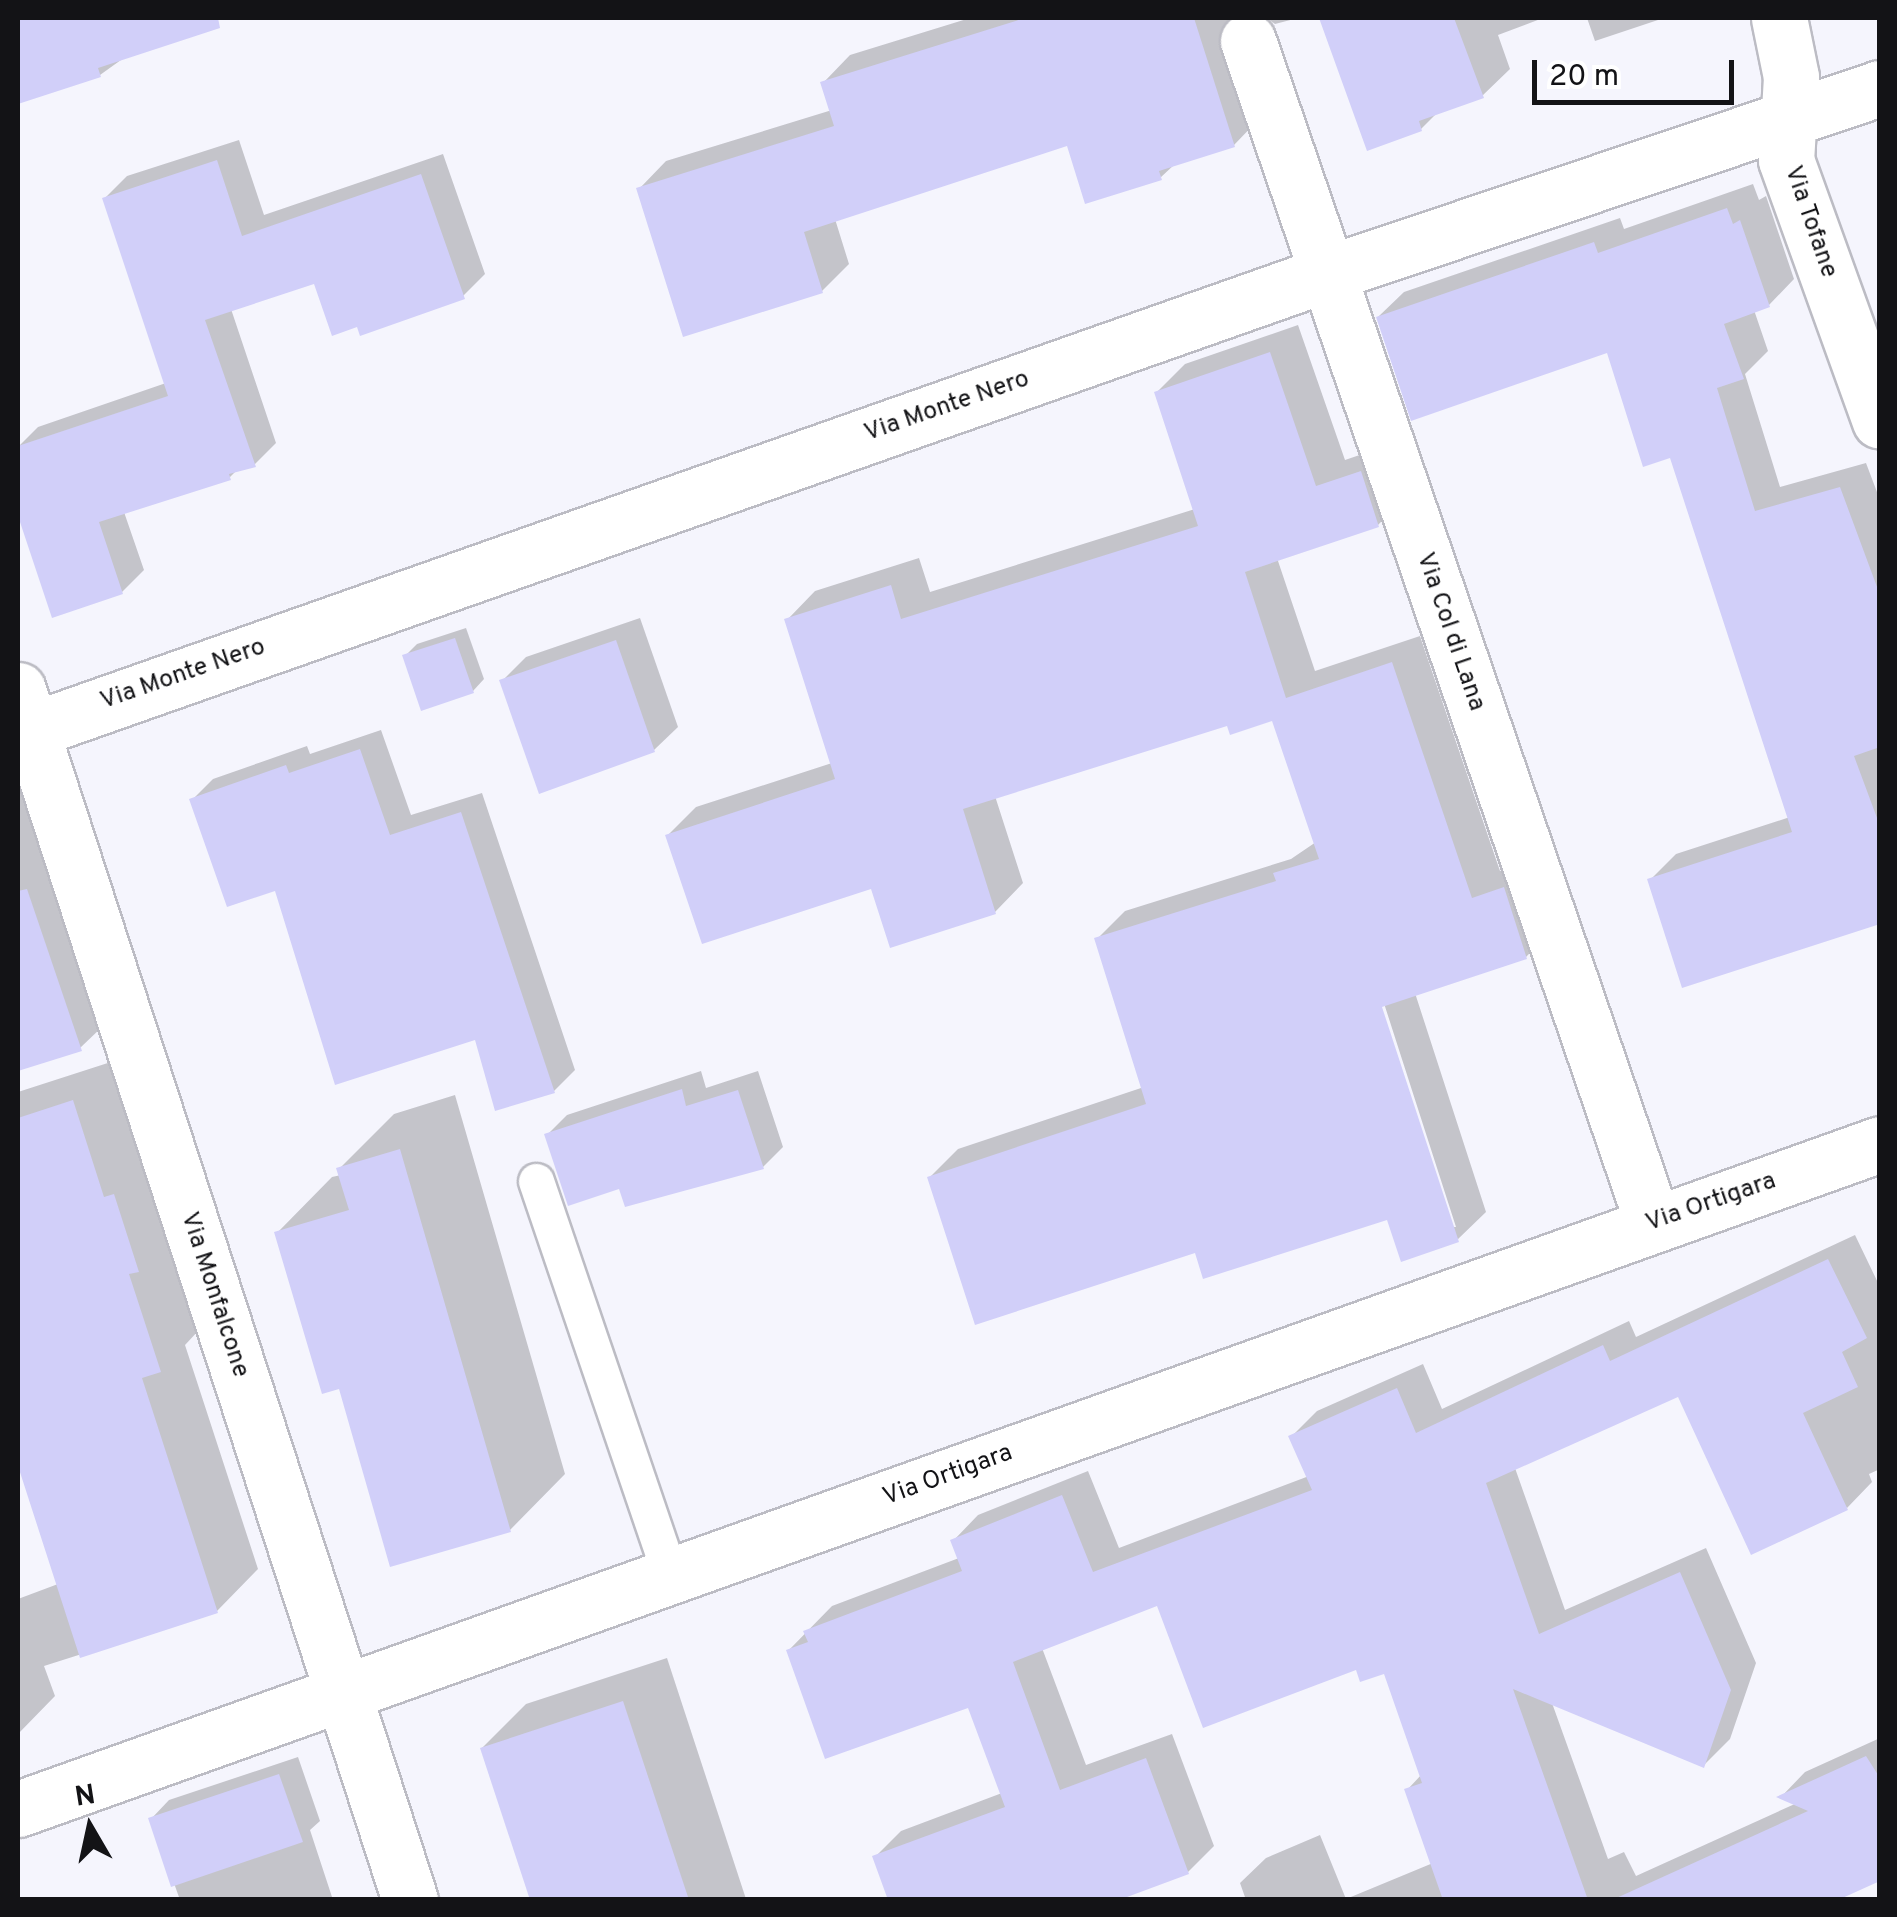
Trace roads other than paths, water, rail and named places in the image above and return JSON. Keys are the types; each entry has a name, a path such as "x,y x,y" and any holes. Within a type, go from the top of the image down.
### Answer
{"street":[{"name":"Via Tofane","path":"1779,18 1792,77 1786,160 1880,420"},
{"name":"Via Col di Lana","path":"1248,40 1653,1223"},
{"name":"Via Monte Nero","path":"22,718 1880,88"},
{"name":"Via Monfalcone","path":"22,718 410,1900"},
{"name":"Via Ortigara","path":"18,1810 1880,1144"}],"lane":[{"path":"536,1181 670,1576"}]}
